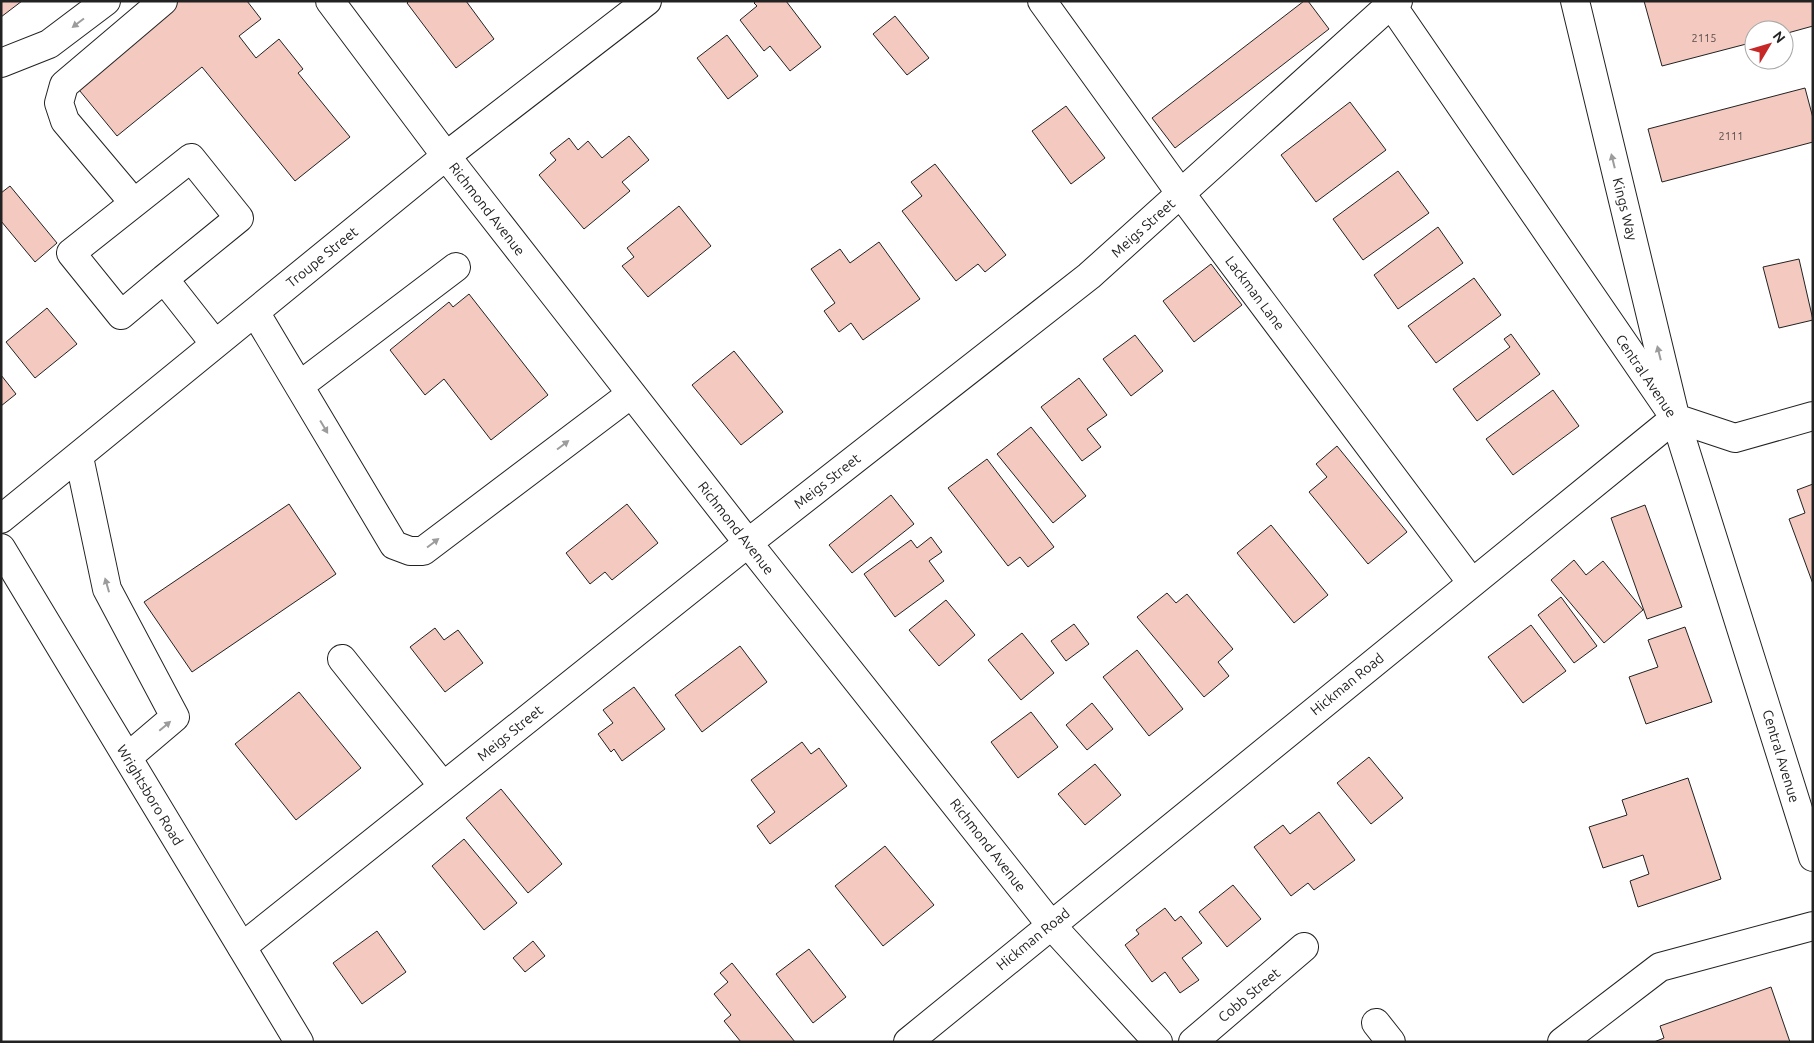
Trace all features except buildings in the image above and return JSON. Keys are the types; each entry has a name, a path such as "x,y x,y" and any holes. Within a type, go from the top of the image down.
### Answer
{"street":[{"path":"1,63 49,44 106,1"},
{"path":"134,203 65,121 58,103 64,85 163,1"},
{"name":"Richmond Avenue","path":"330,1 446,156 748,543 1051,925 1158,1042"},
{"name":"Troupe Street","path":"1,518 79,457 446,156 647,1"},
{"name":"Lackman Lane","path":"1042,1 1180,194 1472,583"},
{"name":"Kings Way","path":"1574,1 1675,418"},
{"name":"Meigs Street","path":"242,947 748,543 1089,276 1392,2"},
{"name":"Central Avenue","path":"1392,2 1675,418 1813,857"},
{"path":"191,158 240,218 164,279 121,315 71,253 191,158"},
{"path":"299,386 456,266"},
{"path":"164,279 215,344"},
{"path":"255,312 394,545 410,551 423,551 632,394"},
{"path":"1675,418 1735,438 1813,416"},
{"name":"Hickman Road","path":"908,1042 1675,418"},
{"path":"79,457 107,588 175,717 128,757"},
{"name":"Wrightsboro Road","path":"1,548 299,1042"},
{"path":"342,659 443,786"},
{"path":"1562,1042 1660,967 1813,926"},
{"name":"Cobb Street","path":"1193,1042 1304,947"}]}
